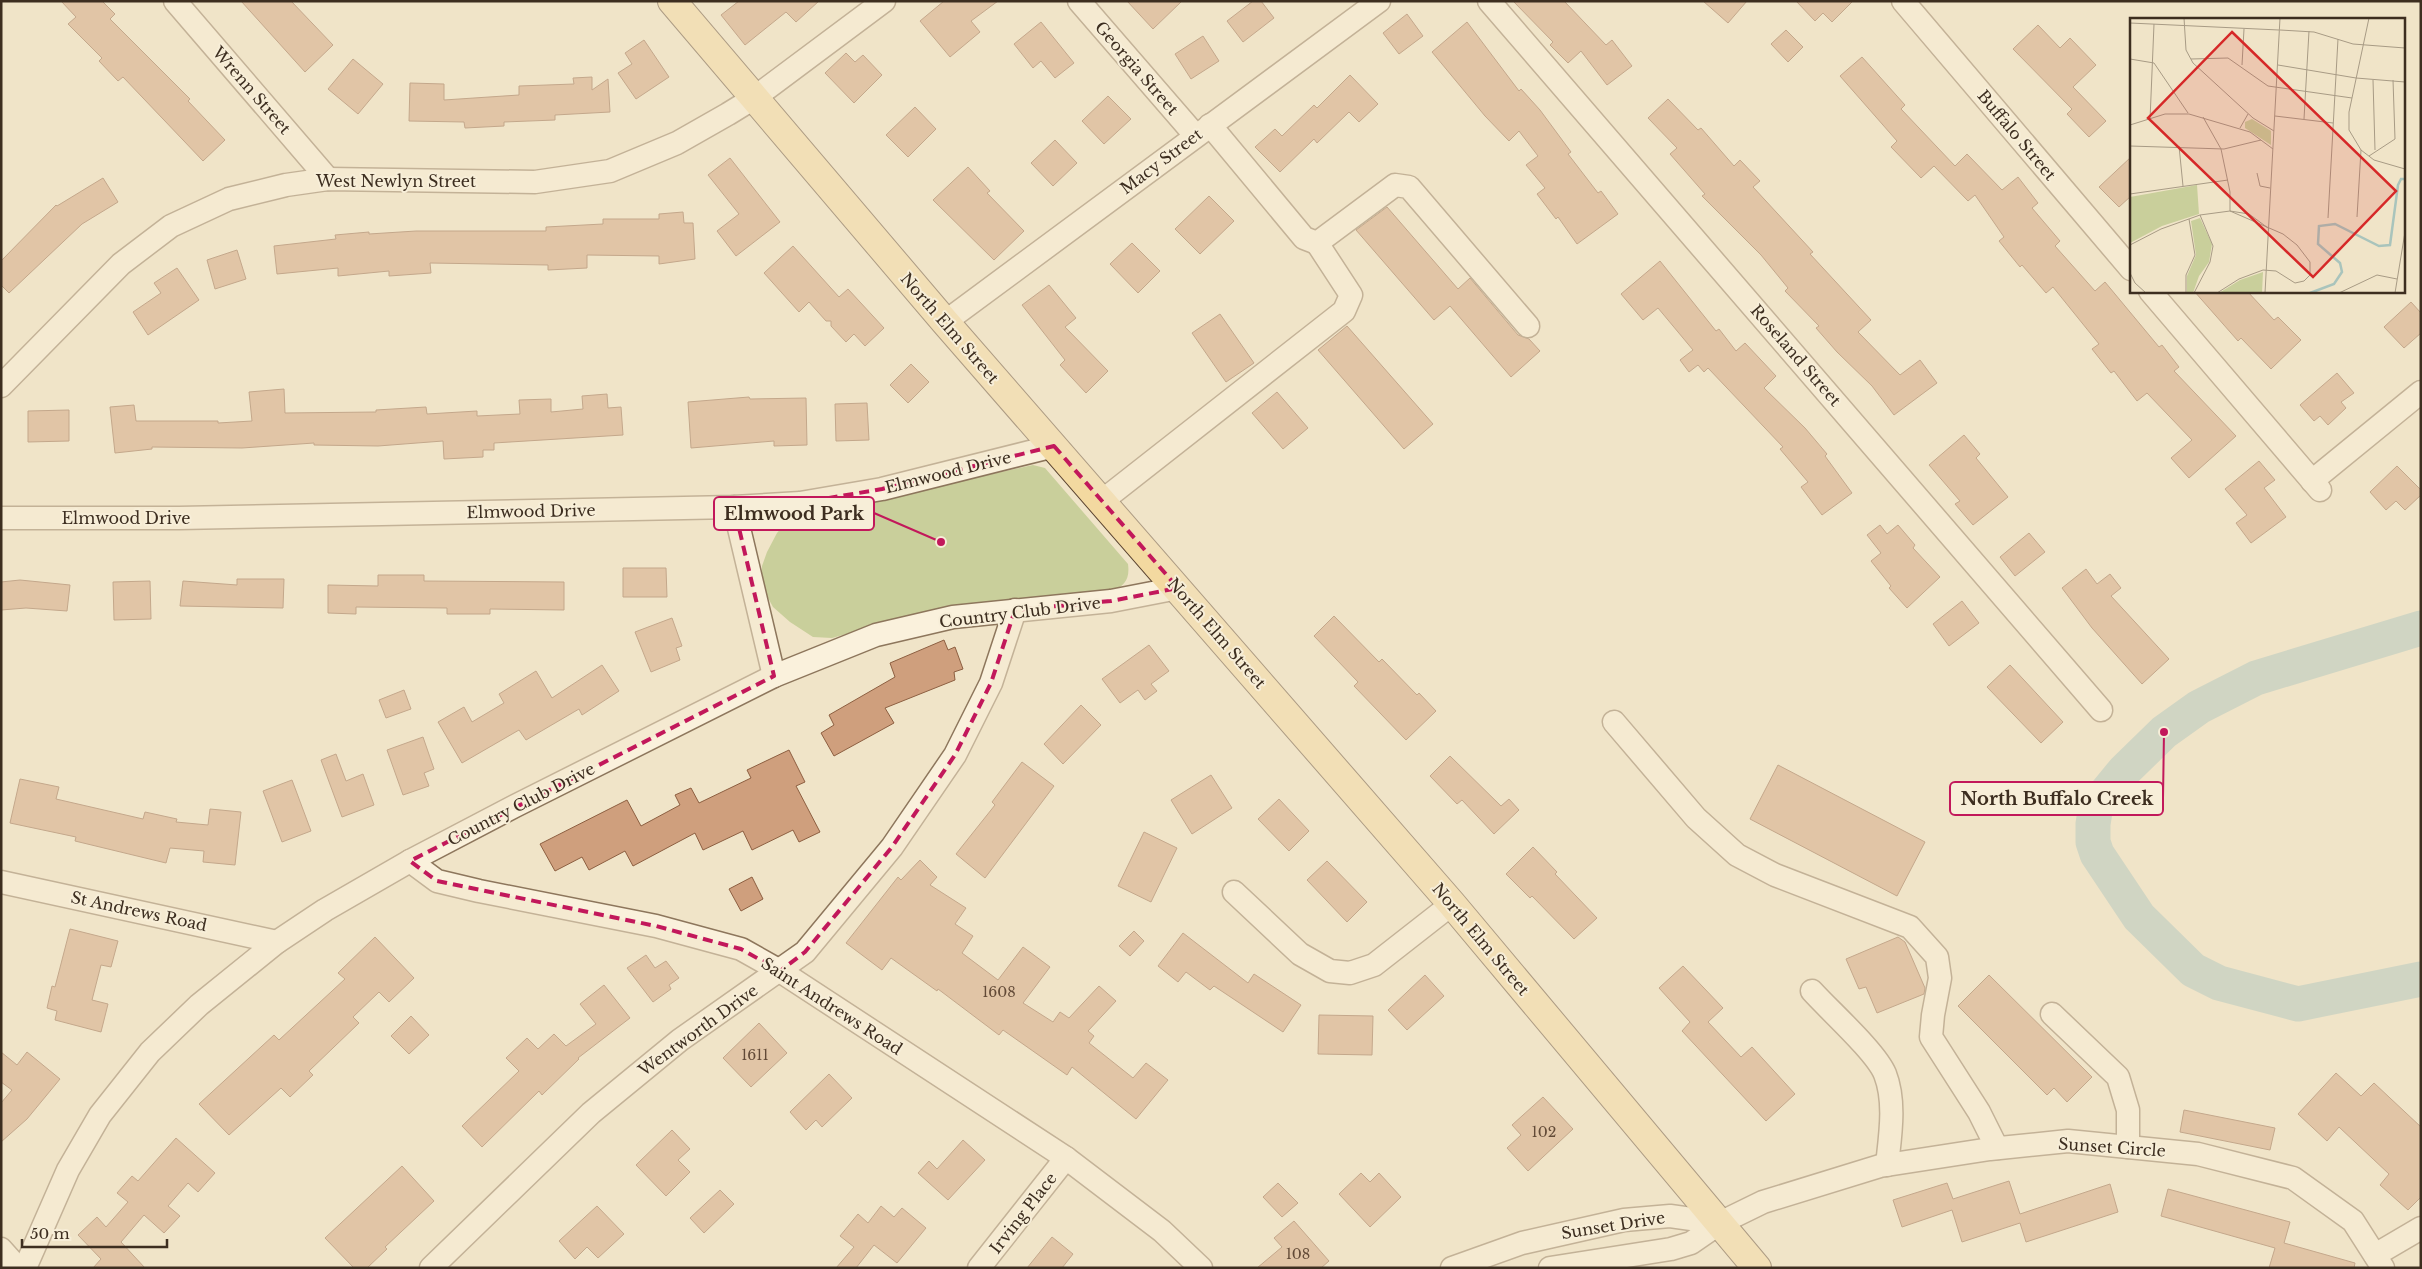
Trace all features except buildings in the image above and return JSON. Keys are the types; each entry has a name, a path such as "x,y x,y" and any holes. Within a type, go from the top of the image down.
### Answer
{"main road":[{"name":"North Elm Street","path":"672,1 945,322 1452,904 1757,1268"}],"street":[{"name":"Wrenn Street","path":"175,1 328,179"},
{"name":"West Newlyn Street","path":"1,386 121,264 171,226 229,199 286,185 328,179 535,182 610,172 677,143 754,98 884,1"},
{"name":"Georgia Street","path":"1078,1 1304,238 1317,243"},
{"name":"Macy Street","path":"945,322 1202,130 1379,1"},
{"name":"Roseland Street","path":"1489,1 2101,710"},
{"name":"Buffalo Street","path":"1903,1 2130,268"},
{"path":"1102,501 1344,311 1351,295 1317,243 1395,186 1409,187 1528,326"},
{"path":"2151,292 2316,486 2421,392"},
{"name":"Elmwood Drive","path":"1,518 180,518 734,507 800,503 882,489 1054,446"},
{"path":"734,507 774,676"},
{"name":"Country Club Drive","path":"26,1268 68,1170 100,1115 150,1052 199,1006 277,942 325,910 410,861 774,676 876,635 953,617 1111,601 1178,588"},
{"name":"Wentworth Drive","path":"443,1264 591,1113 680,1040 805,952 892,847 955,755 991,683 1014,610"},
{"path":"1614,722 1696,818 1737,855 1776,876 1910,927 1937,957 1940,978 1931,1037 1979,1112 1997,1148"},
{"name":"Saint Andrews Road","path":"410,861 438,881 656,926 741,949 780,971 1066,1158 1162,1231 1201,1268"},
{"name":"St Andrews Road","path":"1,882 277,942"},
{"path":"1234,892 1300,954 1330,971 1350,973 1374,965 1452,904"},
{"path":"1812,991 1878,1061 1885,1075 1890,1096 1887,1165"},
{"path":"2052,1014 2118,1077 2128,1110 2128,1147"},
{"name":"Sunset Circle","path":"1720,1223 1763,1202 1887,1165 1997,1148 2068,1141 2198,1154 2293,1178 2353,1221 2379,1261"},
{"name":"Irving Place","path":"979,1268 1066,1158"},
{"name":"Sunset Drive","path":"1452,1268 1522,1243 1624,1220 1670,1216 1720,1223"},
{"name":"Sunset Drive","path":"1550,1268 1672,1249 1691,1243 1720,1223"},
{"path":"2379,1261 2421,1228"},
{"path":"1,1249 18,1268"}],"highlighted area":[{"path":"1054,446 1178,588 1111,601 1015,610 991,683 955,755 892,847 805,952 780,971 741,949 656,926 437,881 410,861 774,676 734,507 800,503 882,489"}],"green space":[{"path":"1033,465 1045,468 1128,564 1126,581 1120,587 1111,592 946,606 832,638 813,637 790,622 773,607 762,587 762,566 767,552 777,533 785,524 796,518"}],"waterway":[{"path":"2421,628 2256,678 2199,707 2164,732 2124,771 2096,805 2093,824 2093,842 2097,854 2139,917 2193,970 2219,983 2298,1004 2421,979"}],"place":[{"name":"Elmwood Park","path":"941,542"},
{"name":"North Buffalo Creek","path":"2164,732"}]}
